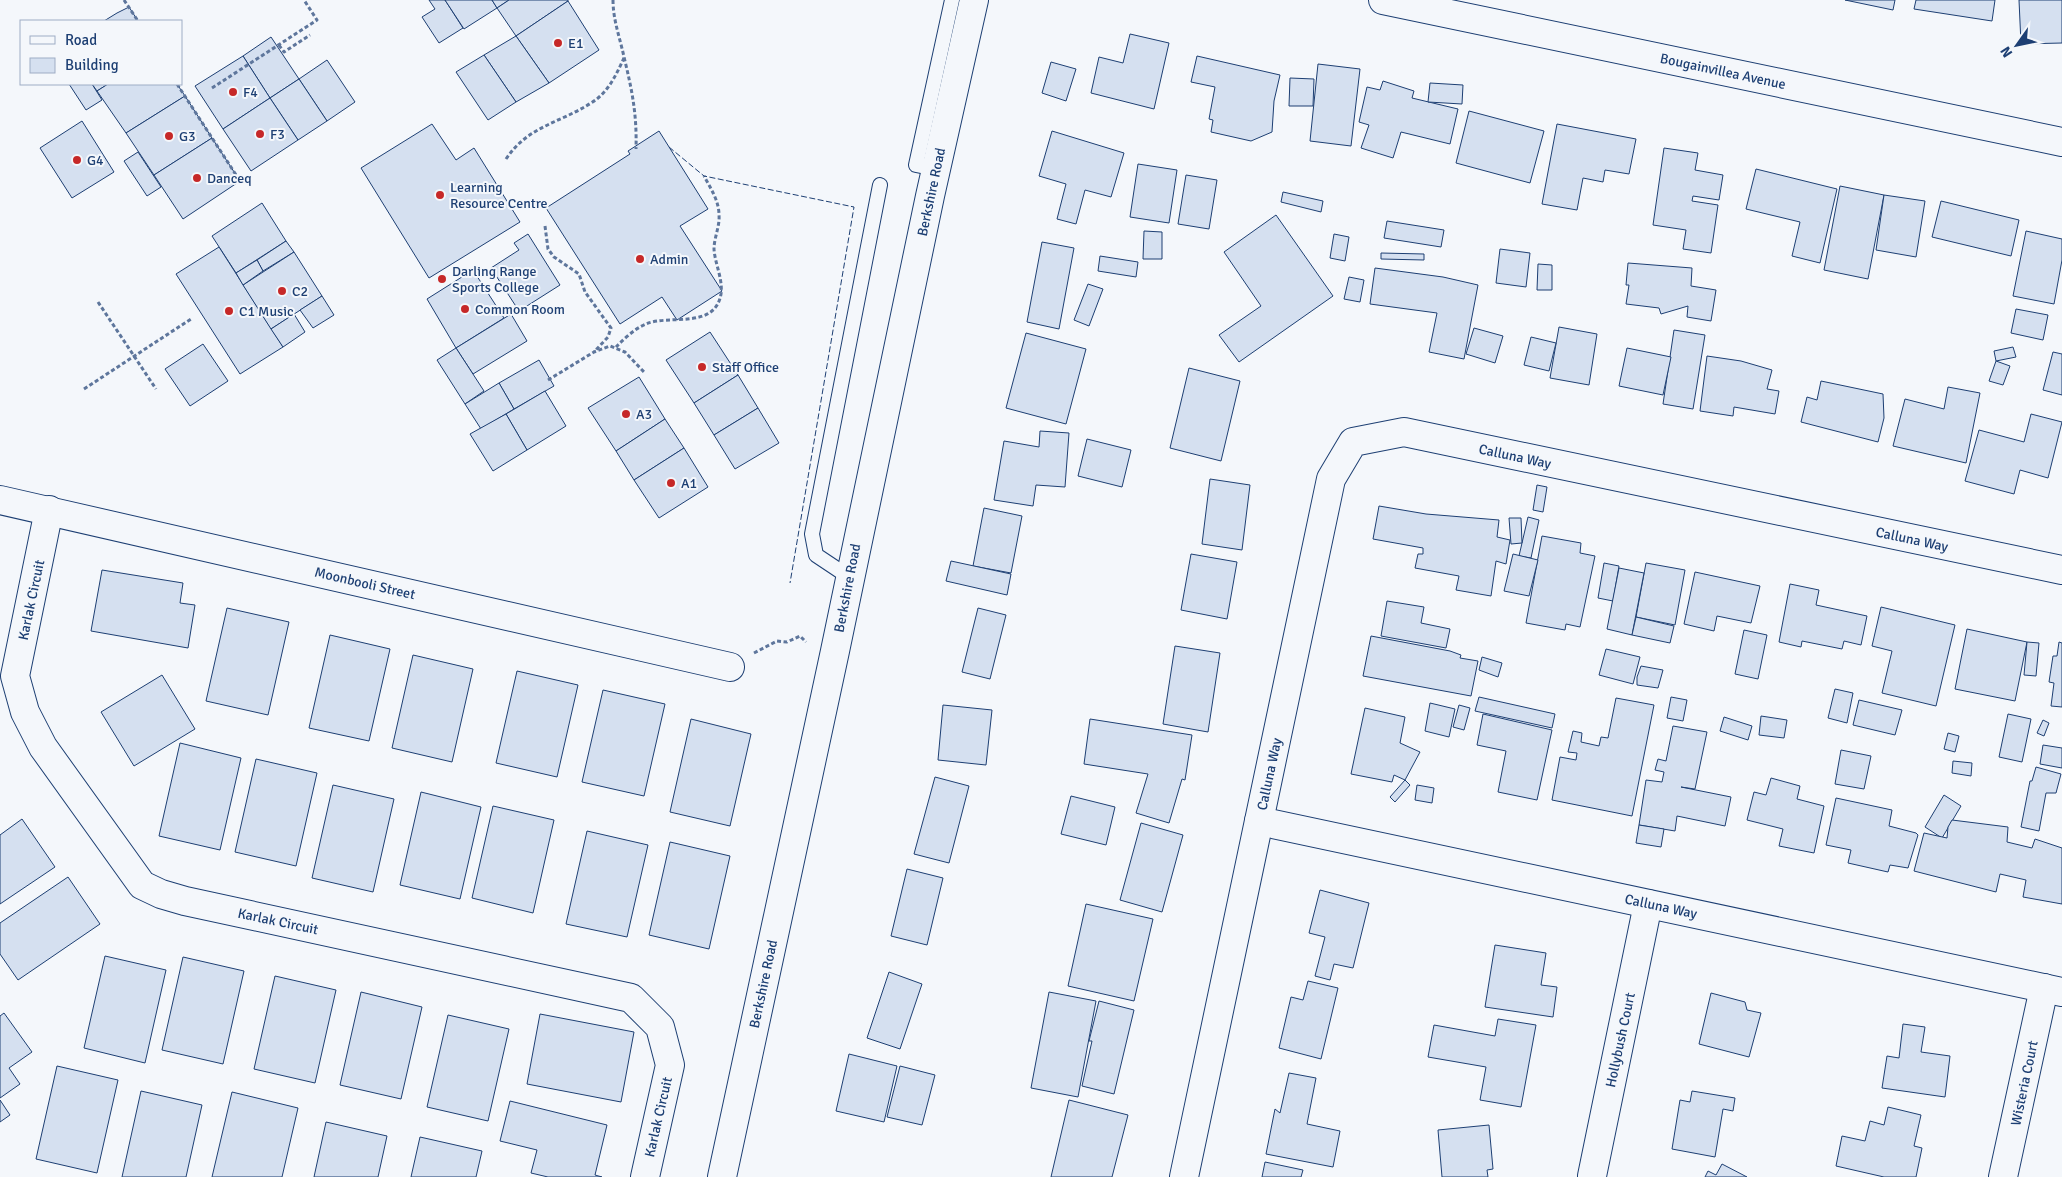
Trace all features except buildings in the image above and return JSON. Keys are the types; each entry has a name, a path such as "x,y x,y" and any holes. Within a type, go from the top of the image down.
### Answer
{"street":[{"name":"Berkshire Road","path":"722,1177 936,170 974,0"},
{"name":"Bougainvillea Avenue","path":"1384,0 1431,5 2062,142"},
{"name":"Calluna Way","path":"1184,1177 1331,479 1353,442 1404,432 2062,570"},
{"name":"Moonbooli Street","path":"0,500 730,666"},
{"name":"Karlak Circuit","path":"49,510 15,676 25,712 43,747 142,885 160,894 184,901 631,998 660,1027 670,1065 645,1177"},
{"name":"Calluna Way","path":"1259,821 2053,990"},
{"name":"Hollybush Court","path":"1592,1176 1648,904"},
{"name":"Wisteria Court","path":"2003,1177 2053,990"}],"lane":[{"path":"936,170 916,165 952,0"},
{"path":"849,577 816,555 812,534 880,185"}],"path":[{"path":"124,0 137,20"},
{"path":"212,88 317,20 304,0"},
{"path":"613,0 615,25 624,58 636,119 636,149"},
{"path":"279,45 284,52 310,35"},
{"path":"506,159 515,145 543,126 592,103 609,88 624,58"},
{"path":"179,85 240,181"},
{"path":"616,347 625,338 647,324 703,316 715,308 721,296 722,286 714,249 720,216 715,196 704,176"},
{"path":"545,226 548,248 554,257 579,274 585,292 611,328 608,337 594,352"},
{"path":"98,302 156,389"},
{"path":"84,389 191,318"},
{"path":"548,380 604,347 616,347 632,358 644,372"},
{"path":"730,666 777,641 787,642 800,636 812,647 835,651"}],"fence":[{"path":"669,147 704,176 854,207 790,583"}],"place":[{"name":"E1","path":"558,43"},
{"name":"F4","path":"233,92"},
{"name":"F3","path":"260,134"},
{"name":"G3","path":"169,136"},
{"name":"G4","path":"77,160"},
{"name":"Danceq","path":"197,178"},
{"name":"Learning Resource Centre","path":"440,195"},
{"name":"Admin","path":"640,259"},
{"name":"Darling Range Sports College","path":"442,279"},
{"name":"C2","path":"282,291"},
{"name":"Common Room","path":"465,309"},
{"name":"C1 Music","path":"229,311"},
{"name":"Staff Office","path":"702,367"},
{"name":"A3","path":"626,414"},
{"name":"A1","path":"671,483"}]}
